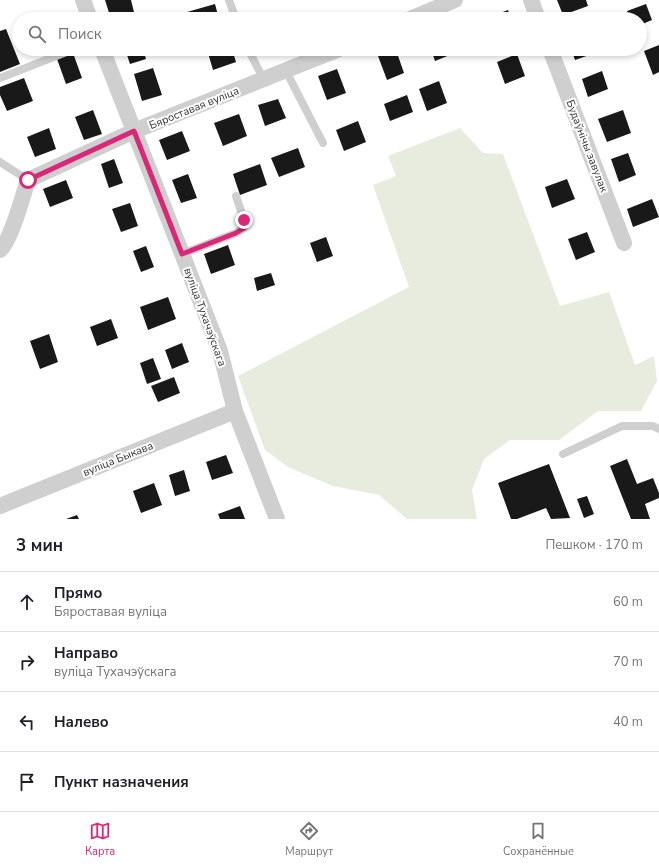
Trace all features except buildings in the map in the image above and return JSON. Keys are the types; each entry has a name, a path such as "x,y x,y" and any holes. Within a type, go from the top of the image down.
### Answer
{"street":[{"path":"83,0 87,12"},
{"path":"427,12 455,0"},
{"path":"531,0 535,12"},
{"name":"вуліца Тухачэўскага","path":"105,56 220,351 236,411 277,519"},
{"name":"Бяроставая вуліца","path":"28,180 134,131 322,56"},
{"name":"Будаўнічы завулак","path":"553,56 624,243"},
{"path":"0,250 3,248 11,230 28,180"},
{"name":"вуліца Быкава","path":"0,506 236,411"}],"lane":[{"path":"229,0 233,12"},
{"path":"0,78 56,56"},
{"path":"252,56 264,80"},
{"path":"286,71 323,143"},
{"path":"0,162 28,180"},
{"path":"182,254 236,233 244,228 244,220 236,196"},
{"path":"563,454 622,426 653,426 659,429"}],"shaded area":[{"path":"460,128 483,153 503,154 560,306 609,292 635,365 654,356 657,381 641,411 598,411 559,440 510,440 484,459 472,490 477,519 407,519 379,495 333,486 288,467 265,450 238,376 409,287 373,185 396,176 388,156"}],"route":[{"path":"28,180 134,131 182,254 236,233 244,228 244,220"}]}
